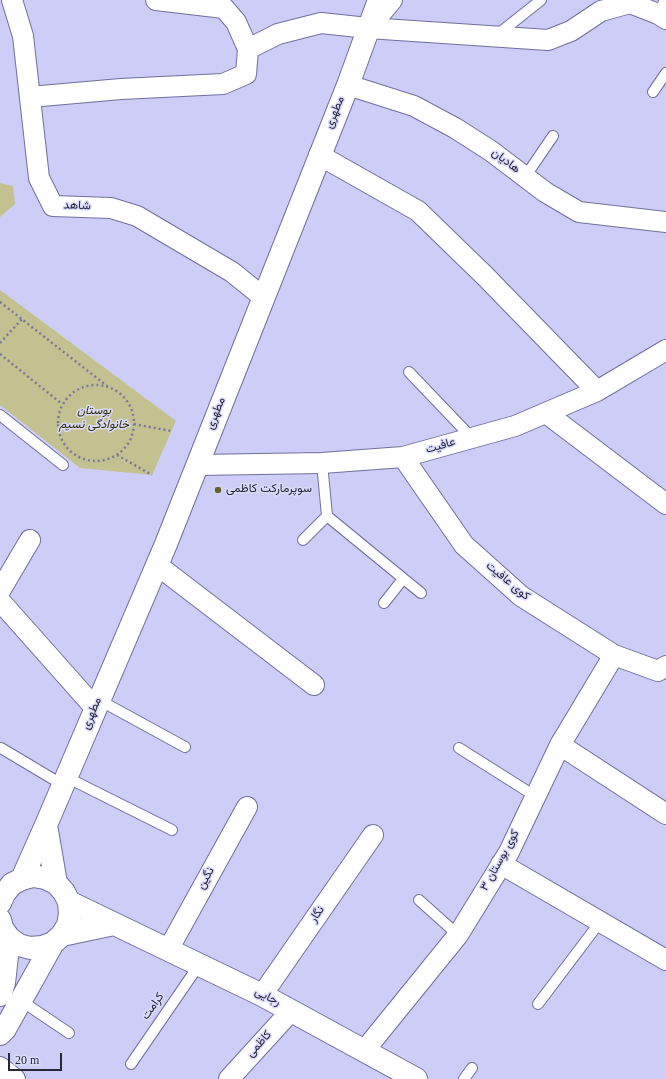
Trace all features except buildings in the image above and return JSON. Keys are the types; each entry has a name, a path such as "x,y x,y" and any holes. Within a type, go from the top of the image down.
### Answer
{"street":[{"name":"شاهد","path":"12,0 22,36 39,178 53,206 111,208 137,216 232,272 263,297"},
{"path":"30,97 121,89 222,84 246,74 248,49 236,22 225,4 156,0"},
{"name":"مطهری","path":"0,903 46,825 157,565 348,85 379,0"},
{"path":"368,28 392,0"},
{"path":"248,49 278,34 321,23 368,28 548,40 571,31 601,11 630,3 663,11"},
{"name":"هادیان","path":"348,85 414,106 455,128 491,151 545,192 579,212 666,222"},
{"path":"319,155 418,211 485,276 597,391"},
{"name":"عافیت","path":"197,464 322,463 404,457 515,426 597,391 662,357"},
{"path":"546,413 666,504"},
{"name":"کوی عافیت","path":"404,457 464,544 520,596 614,655 658,671 666,666"},
{"path":"0,591 30,540"},
{"path":"157,565 314,685"},
{"path":"0,601 97,704"},
{"name":"کوی بوستان ۳","path":"364,1051 458,935 509,852 560,745 614,655"},
{"path":"560,745 666,814"},
{"name":"نگین","path":"168,950 247,807"},
{"path":"46,825 56,883"},
{"name":"نگار","path":"262,995 373,835"},
{"path":"501,864 666,960"},
{"path":"0,1034 5,1029 10,998 68,925 70,914 69,902 64,892 56,883 45,878 33,876 11,882"},
{"name":"رجایی","path":"69,902 262,995 416,1079"},
{"path":"5,929 19,945 30,948 42,947 57,939 114,924"},
{"path":"5,929 4,983 10,998"},
{"name":"کاظمی","path":"236,1076 291,1011"},
{"path":"0,1067 15,1079"}],"lane":[{"path":"496,36 541,0"},
{"path":"653,92 666,72"},
{"path":"525,177 553,136"},
{"path":"409,372 472,438"},
{"path":"0,415 63,465"},
{"path":"322,463 327,516 421,593"},
{"path":"303,540 327,516"},
{"path":"384,603 403,579"},
{"path":"97,704 185,746"},
{"path":"1,748 65,781 172,830"},
{"path":"459,748 535,796"},
{"path":"419,900 458,935"},
{"path":"538,1004 600,922"},
{"name":"کرامت","path":"131,1064 199,965"},
{"path":"10,998 69,1033"},
{"path":"464,1079 472,1068"}],"path":[{"path":"0,302 108,386 120,392 128,402 133,412 134,424 132,436 126,447 117,455 106,460 94,461 82,459 72,453 63,443 58,430 58,417 62,404 70,394 82,387 94,384 108,386"},
{"path":"0,343 22,319"},
{"path":"0,354 62,404"},
{"path":"134,424 171,431"},
{"path":"117,455 152,475"}],"green space":[{"path":"0,183 13,186 15,204 0,217"},
{"name":"بوستان خانوادگی نسیم","path":"0,290 176,421 152,475 80,468 0,405"}],"place":[{"name":"سوپرمارکت کاظمی","path":"218,490"}]}
